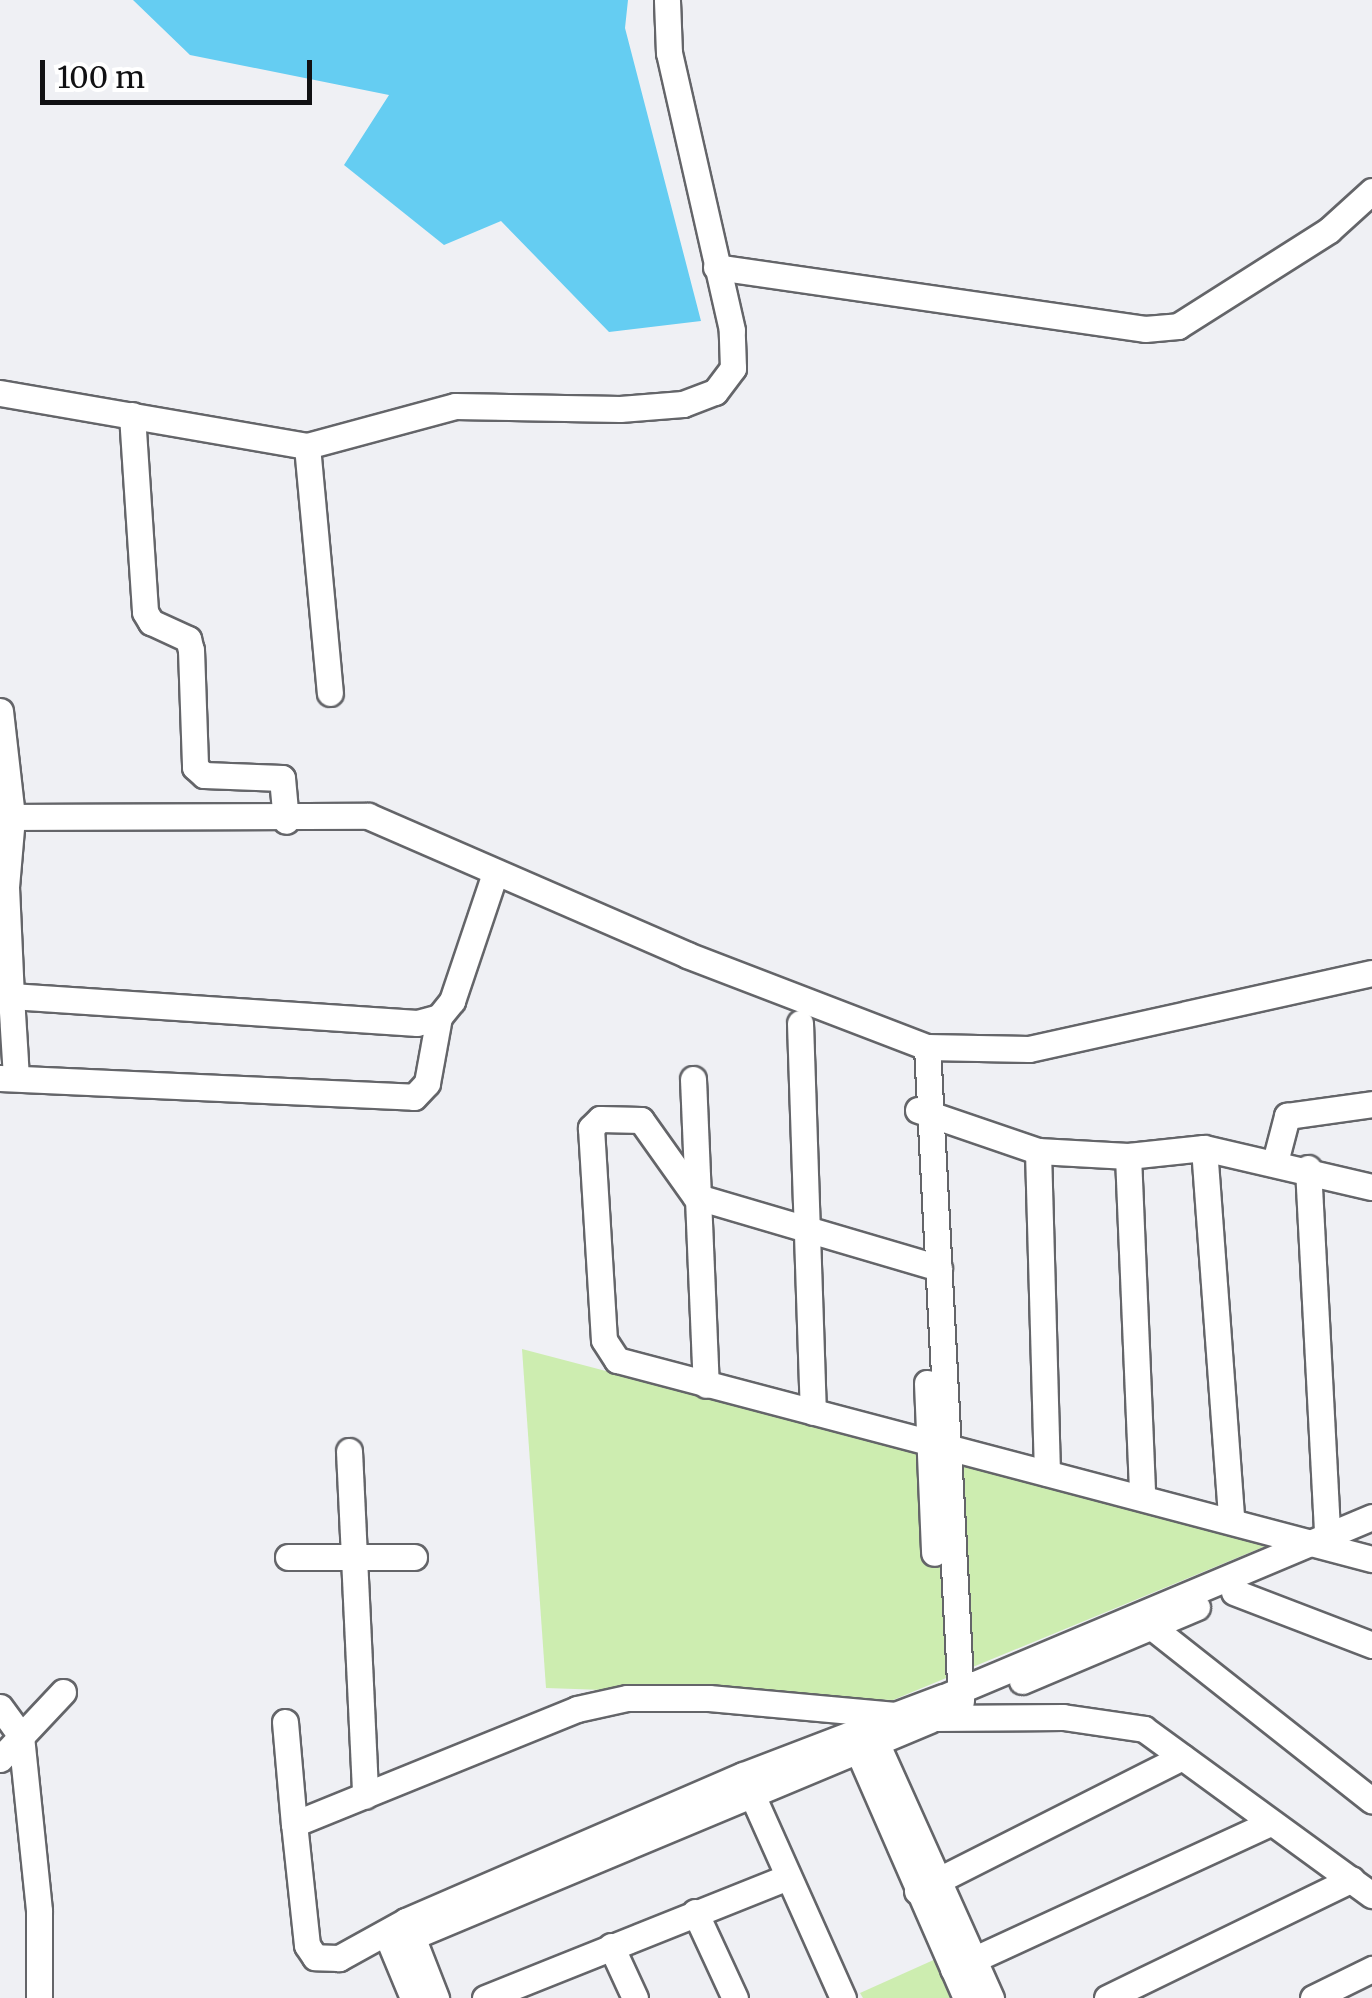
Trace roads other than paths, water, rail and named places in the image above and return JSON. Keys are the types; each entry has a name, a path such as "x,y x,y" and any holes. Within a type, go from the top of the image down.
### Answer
{"street":[{"path":"0,393 307,446 454,406 620,409 683,404 715,392 733,368 732,330 669,52 667,0"},
{"path":"716,267 1144,330 1198,316 1255,272 1328,230 1372,192"},
{"path":"132,415 145,612 151,622 188,639 192,650 195,767 204,774 282,778 286,821"},
{"path":"307,446 330,693"},
{"path":"0,711 2,776 12,817 3,887 8,1078 414,1097 427,1084 439,1017 452,1001 494,876"},
{"path":"12,817 286,821 368,816 431,840 494,876 927,1047 1029,1049 1372,973"},
{"path":"5,996 416,1023 439,1017"},
{"path":"800,1023 813,1412"},
{"path":"927,1047 937,1446 949,1704"},
{"path":"693,1079 706,1386"},
{"path":"1275,1162 1287,1116 1372,1104"},
{"path":"926,1106 1038,1151 1128,1156 1204,1148 1308,1168 1372,1186"},
{"path":"931,1266 808,1233 695,1196 640,1120 600,1119 591,1128 608,1352 706,1386 1230,1518 1372,1559"},
{"path":"1204,1148 1230,1518"},
{"path":"1038,1151 1047,1473"},
{"path":"1128,1156 1142,1497"},
{"path":"1308,1168 1326,1543"},
{"path":"349,1451 365,1796"},
{"path":"294,1824 577,1709 627,1698 709,1698 894,1715 949,1704 1234,1592 1372,1518"},
{"path":"285,1722 307,1945 314,1957 339,1958 1326,1543 1372,1535"},
{"path":"288,1557 414,1557"},
{"path":"1234,1592 1372,1644"},
{"path":"1152,1627 1372,1801"},
{"path":"0,1759 63,1692"},
{"path":"949,1704 1144,1729 1362,1887"},
{"path":"0,1707 22,1736 39,1911 39,1998"},
{"path":"864,1739 894,1715"},
{"path":"864,1739 963,1964 991,1998"},
{"path":"927,1886 1182,1757"},
{"path":"747,1785 785,1878 842,1998"},
{"path":"963,1964 1270,1823"},
{"path":"484,1998 537,1988 610,1946 785,1878"},
{"path":"1106,1998 1362,1887"},
{"path":"694,1912 735,1998"},
{"path":"395,1936 413,1998"},
{"path":"395,1936 436,1998"},
{"path":"610,1946 635,1998"},
{"path":"963,1964 966,1998"},
{"path":"1313,1998 1372,1969"}],"water":[{"path":"133,0 628,0 625,28 701,321 609,332 501,221 444,245 344,165 389,95 190,55"}]}
